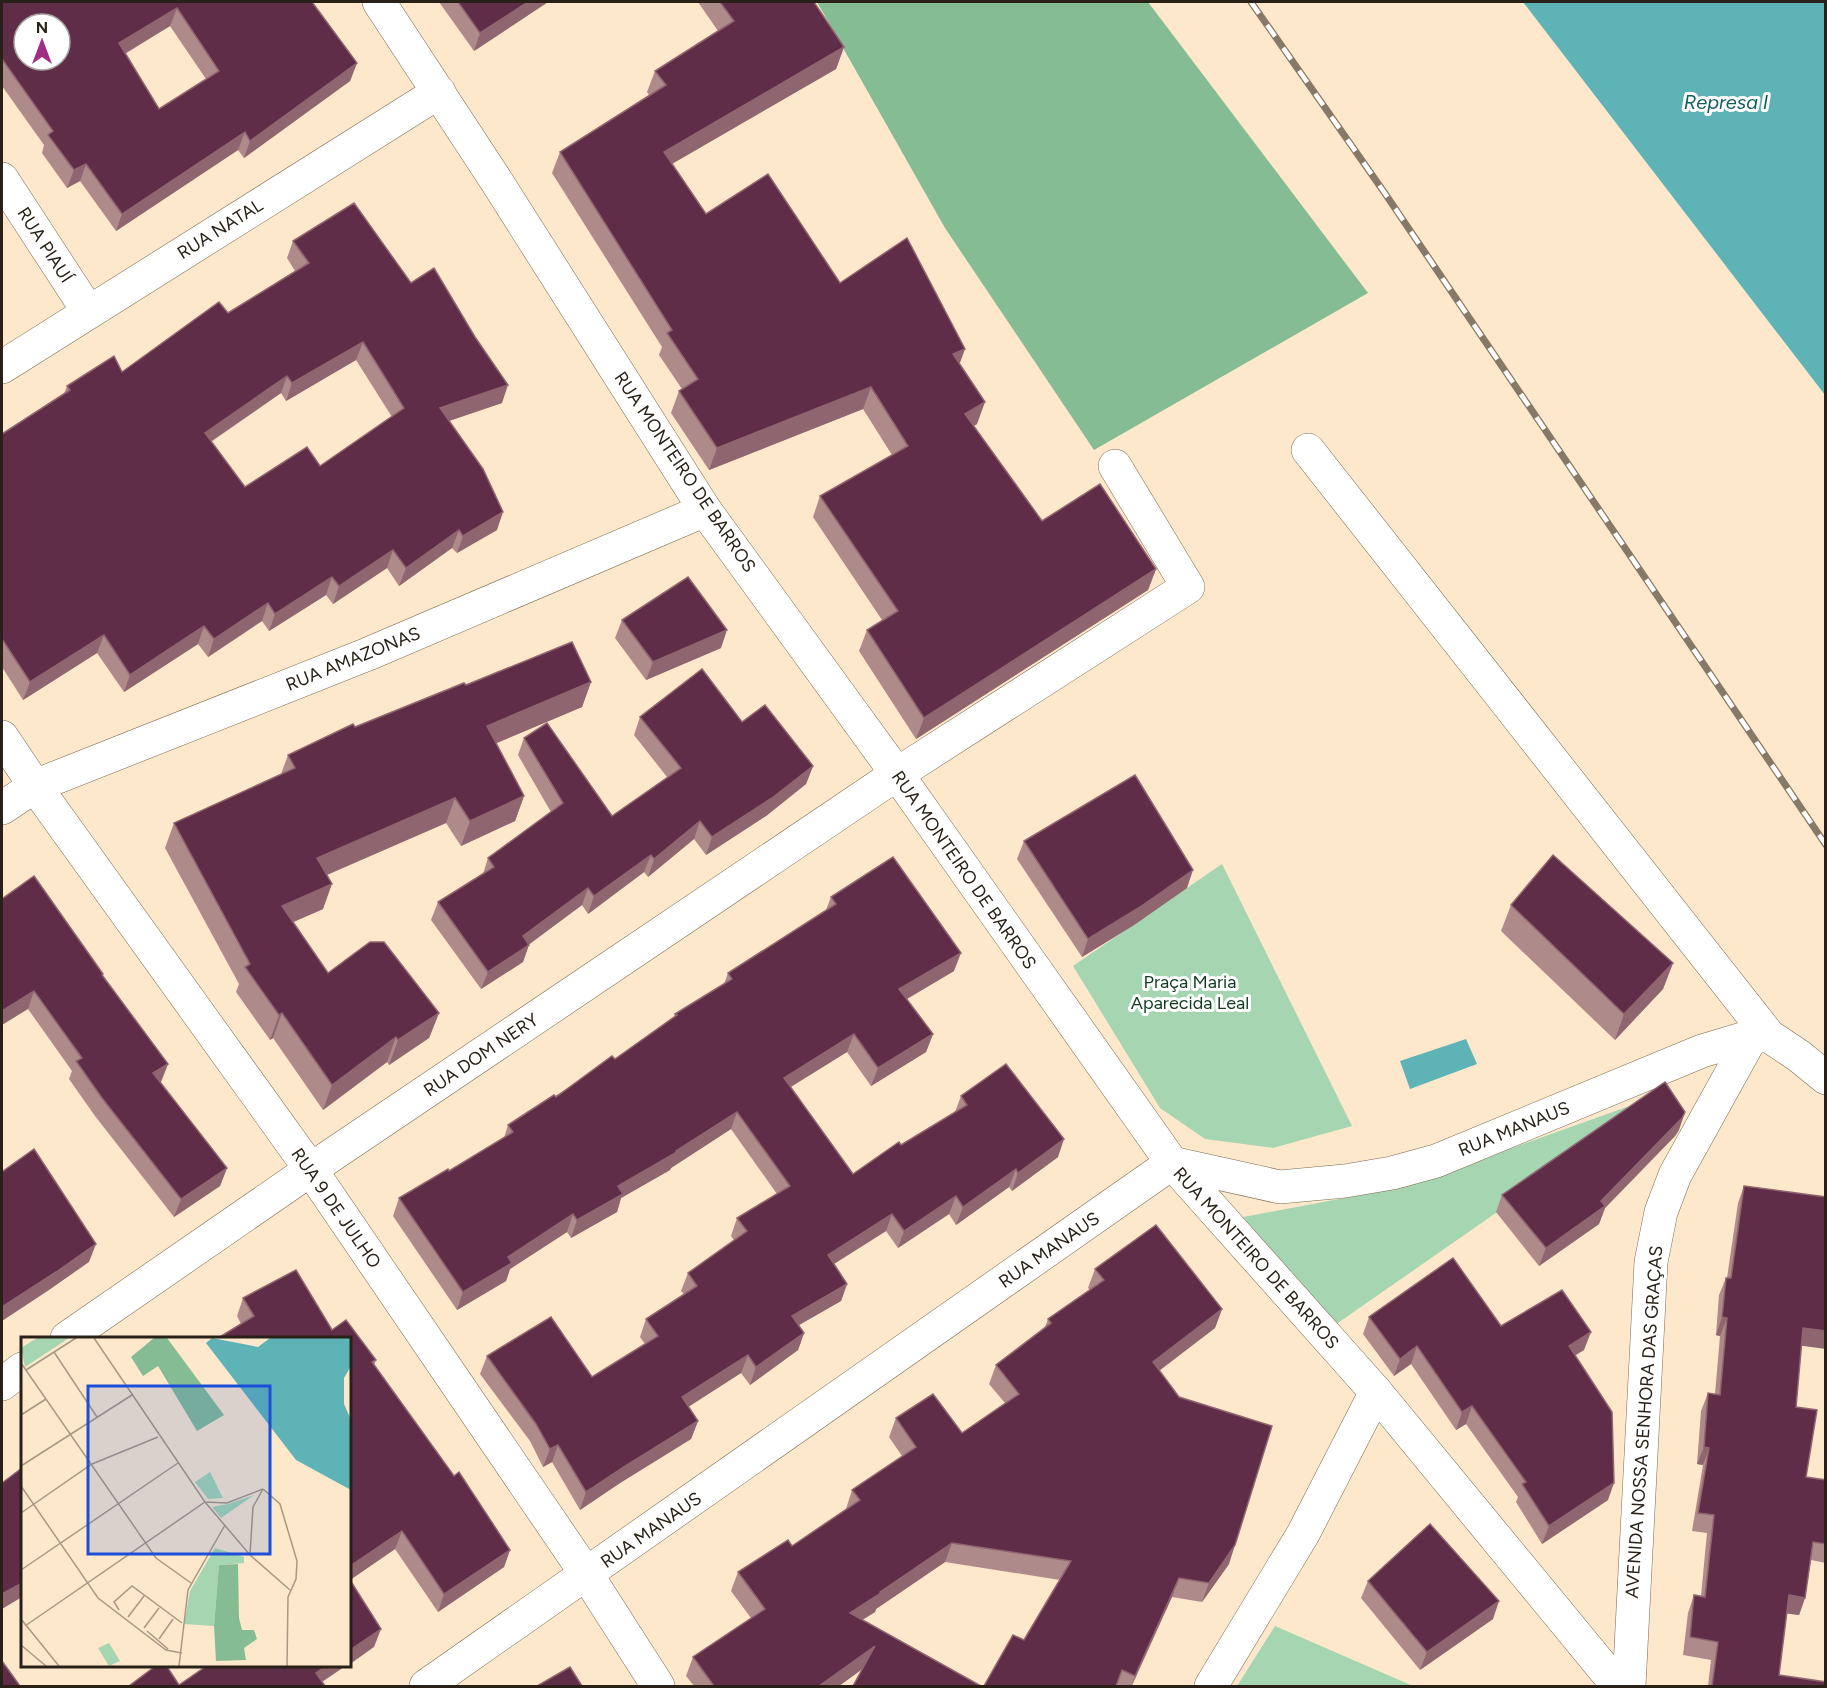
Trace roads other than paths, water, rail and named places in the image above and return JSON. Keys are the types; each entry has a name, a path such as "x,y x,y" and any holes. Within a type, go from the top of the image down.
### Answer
{"street":[{"name":"RUA MONTEIRO DE BARROS","path":"379,2 439,92 705,510 897,774 1172,1163 1376,1392 1618,1686"},
{"name":"RUA NATAL","path":"2,367 439,92"},
{"name":"RUA PIAUÍ","path":"2,179 88,311"},
{"path":"1308,450 1761,1036 1799,1056 1826,1078"},
{"name":"RUA DOM NERY","path":"68,1337 311,1170 897,774 1188,587 1115,466"},
{"name":"RUA AMAZONAS","path":"2,808 35,786 368,654 705,510"},
{"name":"RUA 9 DE JULHO","path":"2,737 311,1170 587,1575 658,1686"},
{"name":"RUA MANAUS","path":"426,1686 1172,1163 1280,1186 1345,1181 1392,1173 1436,1161 1702,1051 1761,1036"},
{"name":"AVENIDA NOSSA SENHORA DAS GRAÇAS","path":"1629,1686 1651,1262 1661,1212 1675,1176 1761,1036"},
{"path":"2,1384 21,1370"},
{"path":"1210,1686 1303,1534 1376,1392"}],"water":[{"name":"Represa I","path":"1523,2 1825,2 1825,395"},
{"path":"1466,1039 1477,1064 1410,1089 1400,1061"}],"railway":[{"path":"1251,2 1384,192 1826,845"}],"park label":[{"name":"Praça Maria Aparecida Leal","path":"1190,992"}]}
